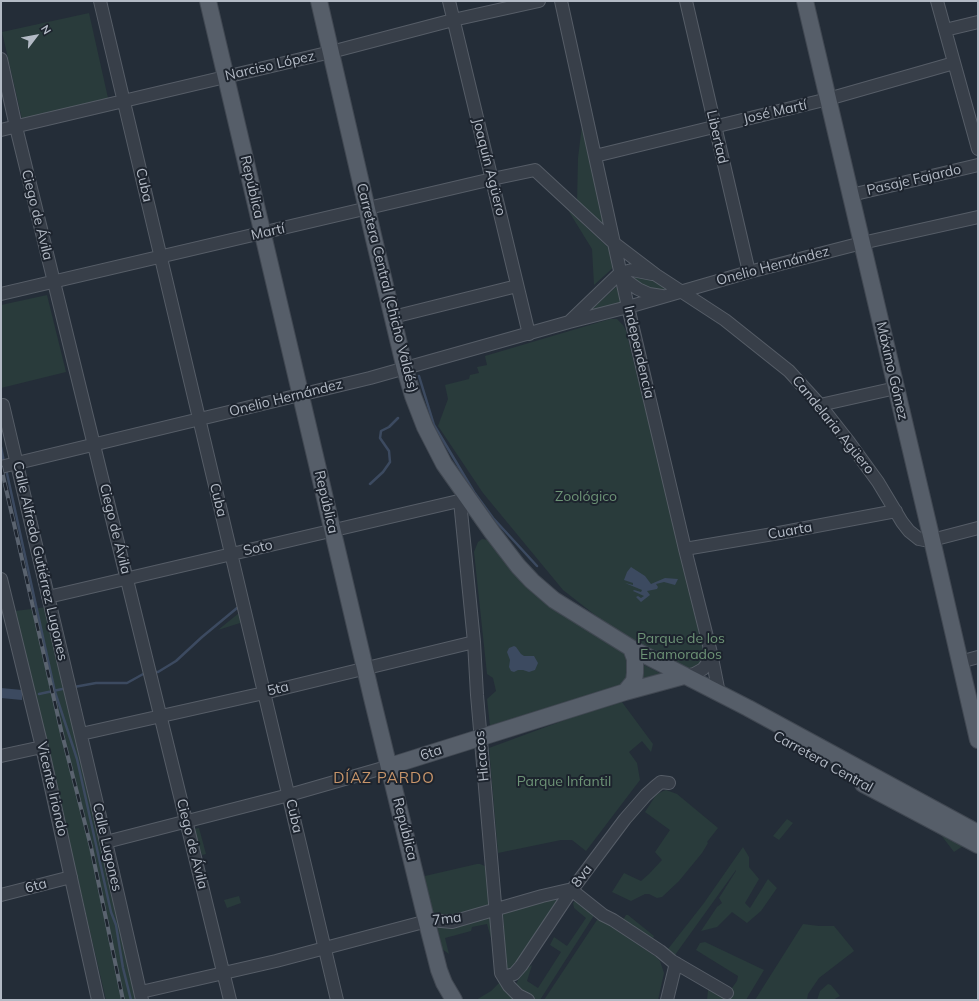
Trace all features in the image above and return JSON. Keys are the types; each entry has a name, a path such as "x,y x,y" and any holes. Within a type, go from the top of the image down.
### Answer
{"main road":[{"name":"República","path":"208,1 427,922 439,970 444,983 454,1000"},
{"name":"Carretera Central (Chicho Valdés)","path":"319,1 405,368 413,396 425,427 444,464 464,500 532,581 554,600 631,648 684,676"},
{"name":"Máximo Gómez","path":"805,1 978,740"},
{"path":"625,692 634,681 635,659 631,648"},
{"name":"6ta","path":"390,766 625,692 684,676"},
{"name":"Carretera Central","path":"684,676 717,698 978,845"},
{"name":"Carretera Central","path":"668,680 717,698 978,833"}],"street":[{"name":"Cuba","path":"100,1 337,1000"},
{"name":"Joaquín Agüero","path":"449,1 529,334"},
{"name":"Narciso López","path":"1,130 331,52 453,20 540,1"},
{"name":"Independencia","path":"561,1 620,275 711,654 717,698"},
{"name":"Libertad","path":"686,1 749,272"},
{"path":"937,1 978,149"},
{"path":"945,30 978,22"},
{"name":"Ciego de Ávila","path":"1,59 16,127 230,1000"},
{"name":"José Martí","path":"595,156 828,99 954,63"},
{"name":"Pasaje Fajardo","path":"850,195 978,165"},
{"name":"Martí","path":"1,294 536,170 614,243"},
{"name":"Onelio Hernández","path":"8,466 405,368 749,272 862,243 978,217"},
{"name":"Candelaria Agüero","path":"614,243 679,292 725,320 788,371 820,405 849,442 878,482 909,531 919,539 932,540"},
{"path":"656,276 632,270 620,275 638,289 650,294 664,296"},
{"name":"Onelio Hernández","path":"569,322 620,275"},
{"path":"393,317 517,286"},
{"path":"820,405 896,388"},
{"name":"Calle Alfredo Gutiérrez Lugones","path":"2,405 8,466 48,597 71,694"},
{"name":"Soto","path":"48,597 464,500"},
{"name":"Hicacos","path":"464,500 480,737 500,967 501,973 509,986 518,995 528,1000"},
{"name":"Cuarta","path":"685,549 896,511"},
{"path":"932,540 978,528"},
{"name":"Vicente Iriondo","path":"1,579 4,609 42,746 98,1000"},
{"name":"5ta","path":"81,734 264,693 474,642"},
{"path":"684,676 694,674 703,669 709,662 711,654"},
{"path":"960,662 978,657"},
{"name":"Calle Lugones","path":"71,694 142,996"},
{"path":"1,756 42,746"},
{"name":"6ta","path":"106,842 289,795 390,766"},
{"name":"8va","path":"504,977 514,974 521,966 571,891 625,819 646,795 661,782 669,782"},
{"name":"6ta","path":"1,895 71,877"},
{"path":"571,891 602,915 613,920 676,963 727,993"},
{"name":"7ma","path":"142,996 224,973 434,920 450,922 542,896 571,891"},
{"path":"667,1000 676,963"}],"green space":[{"path":"89,13 108,98 22,119 2,32"},
{"path":"582,125 607,229 577,203 578,158"},
{"path":"568,210 612,251 615,266 594,285 592,249"},
{"path":"633,277 655,279 671,289 658,291 647,290 633,281"},
{"path":"616,287 619,287 623,303 589,312"},
{"path":"47,295 66,372 1,388 1,305"},
{"name":"Zoológico","path":"610,319 617,319 626,331 696,614 705,658 693,672 644,650 563,590 483,493 438,426 448,399 445,385 469,379 470,375 479,373 477,367 487,365 485,356"},
{"path":"482,539 488,540 526,586 548,604 627,654 628,670 625,679 619,686 490,726 487,699 496,691 493,678 487,674 474,552 478,542"},
{"path":"47,607 138,1000 106,1000 15,611"},
{"path":"239,613 240,623 218,630"},
{"path":"640,663 658,672 660,674 636,683"},
{"name":"Parque Infantil","path":"619,698 653,744 651,752 642,741 629,752 637,763 640,780 586,851 572,840 561,840 498,853 489,748 573,717"},
{"path":"666,790 677,794 718,828 707,842 708,843 702,853 679,881 662,897 657,898 649,894 645,894 631,901 612,892 624,873 641,881 662,860 655,852 670,830 645,812 656,795"},
{"path":"787,819 793,823 779,840 773,836"},
{"path":"199,828 206,854 202,855 194,829"},
{"path":"938,831 966,844 954,852"},
{"path":"743,847 749,857 749,867 759,879 745,903 750,908 768,879 777,888 761,911 747,923 732,912 717,927 701,931 717,907 722,903 719,898 736,870 675,955 623,920 626,915 628,915 654,936 653,938 668,949 704,903"},
{"path":"477,864 487,867 490,904 486,908 449,918 433,915 424,878 425,876"},
{"path":"239,896 241,903 227,908 224,900"},
{"path":"558,897 560,899 517,967 509,970 506,966 503,912"},
{"path":"575,901 593,915 593,917 540,1000 533,1000 516,985 518,980 526,969 532,965 527,981 538,988 561,952 550,945 554,937 567,946 586,918 574,908 573,903"},
{"path":"491,917 493,933 491,938 487,924 472,927 471,931 445,938 449,954 442,949 439,933 436,928 437,925"},
{"path":"600,919 655,956 660,961 664,973 658,1000 544,1000 597,920"},
{"path":"803,924 834,926 854,951 819,978 808,994 807,1000 755,1000"},
{"path":"705,942 764,970 746,1000 707,1000 708,990 706,984 728,990 732,988 737,981 738,976 696,950 700,943"},
{"path":"502,980 524,1000 476,1000 491,991"},
{"path":"828,984 831,985 840,996 833,1000 817,1000 820,991"}],"water":[{"path":"631,567 645,576 651,584 665,578 678,579 675,585 664,582 656,584 658,587 657,589 647,591 650,595 641,602 636,597 638,596 641,598 644,596 633,591 641,592 642,590 625,583 633,585 633,583 624,580"},
{"path":"514,646 524,656 534,656 538,663 535,670 529,672 523,670 514,672 511,671 509,667 510,660 507,652 509,648"},
{"path":"1,688 22,690 22,700 1,698"}],"waterway":[{"path":"419,376 434,425 474,492 493,518 537,566"},
{"path":"370,484 383,472 390,462 389,451 380,438 381,431 389,427 398,418"},
{"path":"1,447 4,462"},
{"path":"6,469 55,692 77,759 111,912 116,925 123,968 131,1000"},
{"path":"154,672 158,672 176,661 237,608"},
{"path":"74,687 96,683 127,683 145,673"},
{"path":"39,694 67,688"}],"railway":[{"path":"1,467 62,734 91,847 123,1000"}],"district":[{"name":"DÍAZ PARDO","path":"384,778"}],"park label":[{"name":"Parque de los Enamorados","path":"681,648"}]}
